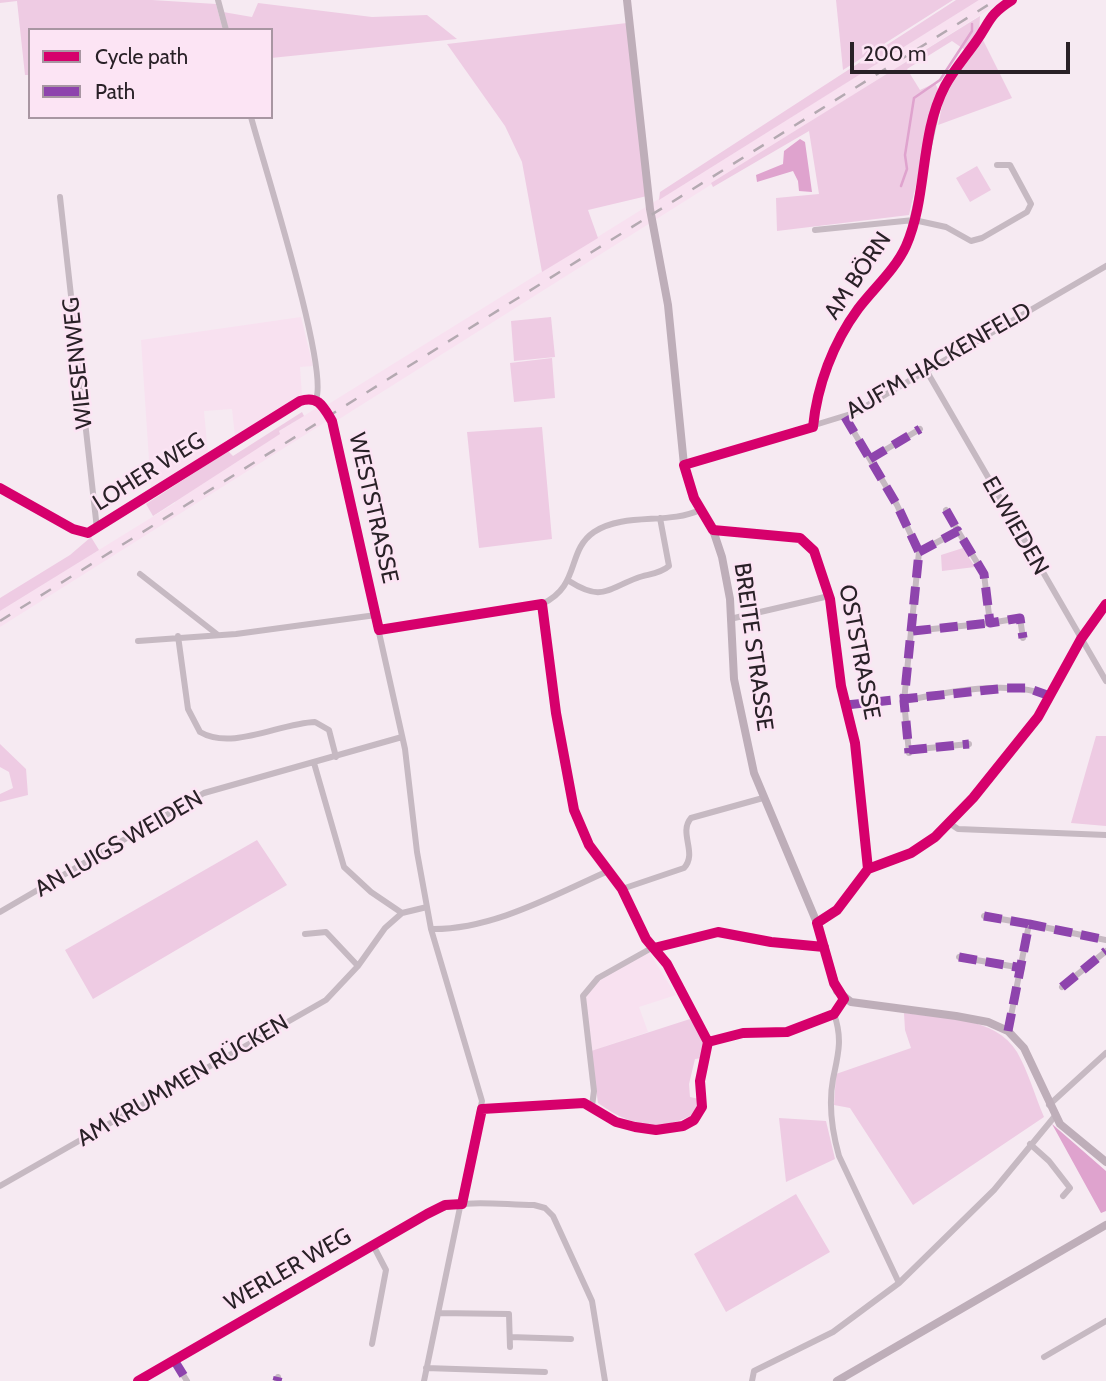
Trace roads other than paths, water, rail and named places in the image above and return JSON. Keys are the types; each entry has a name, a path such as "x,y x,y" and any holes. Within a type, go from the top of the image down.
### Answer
{"street":[{"path":"218,0 225,28"},
{"name":"BREITE STRASSE","path":"627,0 650,209 668,305 684,466 700,510 713,530 725,570 730,652 743,730 763,798 817,923 836,991 844,999"},
{"name":"AM BÖRN","path":"813,427 821,384 833,353 857,311 900,259 914,219 939,100 957,68"},
{"path":"252,119 310,329 319,387 316,400"},
{"name":"AM BÖRN","path":"815,230 914,219 946,227 971,241 982,238 1027,212 1031,200 1010,165 997,165"},
{"name":"WIESENWEG","path":"60,197 97,529"},
{"name":"AUF'M HACKENFELD","path":"684,466 845,417 1106,266"},
{"name":"ELWIEDEN","path":"926,370 1106,681"},
{"name":"LOHER WEG","path":"0,488 74,529 89,533 300,401 316,400"},
{"name":"WESTSTRASSE","path":"316,400 332,421 376,615 402,737 431,929 480,1086 482,1109 424,1381"},
{"path":"845,417 897,505 919,552 904,701 909,751 970,744"},
{"path":"870,459 920,429"},
{"path":"379,630 542,604 569,581 579,549 592,534 612,525 687,516 700,510"},
{"path":"946,510 984,575 990,623"},
{"path":"569,581 588,591 604,593 637,578 665,570 669,566 660,518"},
{"name":"OSTSTRASSE","path":"713,530 806,540 821,569 829,596 841,686 855,743 868,869"},
{"path":"919,552 958,531"},
{"path":"140,574 218,635"},
{"name":"OSTSTRASSE","path":"730,619 829,596"},
{"path":"482,1109 571,1103 592,1106 616,1122 656,1130 686,1125 694,1120 702,1107 700,1081 708,1042 667,964 651,949 622,889 589,845 569,788 542,604"},
{"path":"817,923 837,910 868,869 911,853 949,823 1012,753 1051,696 1081,639 1106,604"},
{"path":"138,641 218,635 376,615"},
{"path":"913,631 1020,618 1023,638"},
{"path":"178,636 188,709 200,732 214,737 231,737 315,722 329,730 335,757"},
{"path":"904,701 1007,688 1027,688 1051,696"},
{"name":"AN LUIGS WEIDEN","path":"0,912 204,793 402,737"},
{"path":"314,763 344,867 354,878 402,913 427,907"},
{"path":"622,889 684,869 690,858 686,825 691,818 763,798"},
{"path":"949,823 958,828 1106,835"},
{"path":"431,929 455,930 526,908 607,872"},
{"name":"AM KRUMMEN RÜCKEN","path":"0,1186 326,1000 358,966 385,928 402,913"},
{"path":"984,916 1106,940"},
{"path":"1008,1031 1029,924"},
{"path":"304,934 326,932 358,966"},
{"path":"592,1106 594,1091 583,996 598,978 651,949 709,932 824,947"},
{"path":"1062,986 1106,951"},
{"path":"959,957 1022,968"},
{"path":"708,1042 743,1033 788,1032 834,1014 844,999 988,1023 1008,1031 1024,1048 1055,1116 1068,1133 1106,1162"},
{"path":"834,1014 841,1047 831,1093 833,1137 839,1156 858,1191 899,1283"},
{"path":"1049,1105 1106,1053"},
{"path":"752,1381 754,1371 833,1332 899,1283 994,1190 1055,1116"},
{"path":"1030,1144 1049,1161 1070,1188 1063,1196"},
{"name":"WERLER WEG","path":"138,1381 445,1205 462,1204 534,1205 545,1208 553,1216 592,1301 605,1381"},
{"path":"837,1381 1106,1225"},
{"path":"372,1344 386,1270 373,1245"},
{"path":"438,1313 509,1314 510,1347"},
{"path":"1044,1357 1106,1321"},
{"path":"510,1337 571,1339"},
{"path":"174,1360 187,1381"},
{"path":"426,1368 545,1372"}],"waterway":[{"path":"901,186 907,169 905,155 914,98 940,80 972,31 972,24"}],"railway":[{"path":"0,621 996,0"}]}
